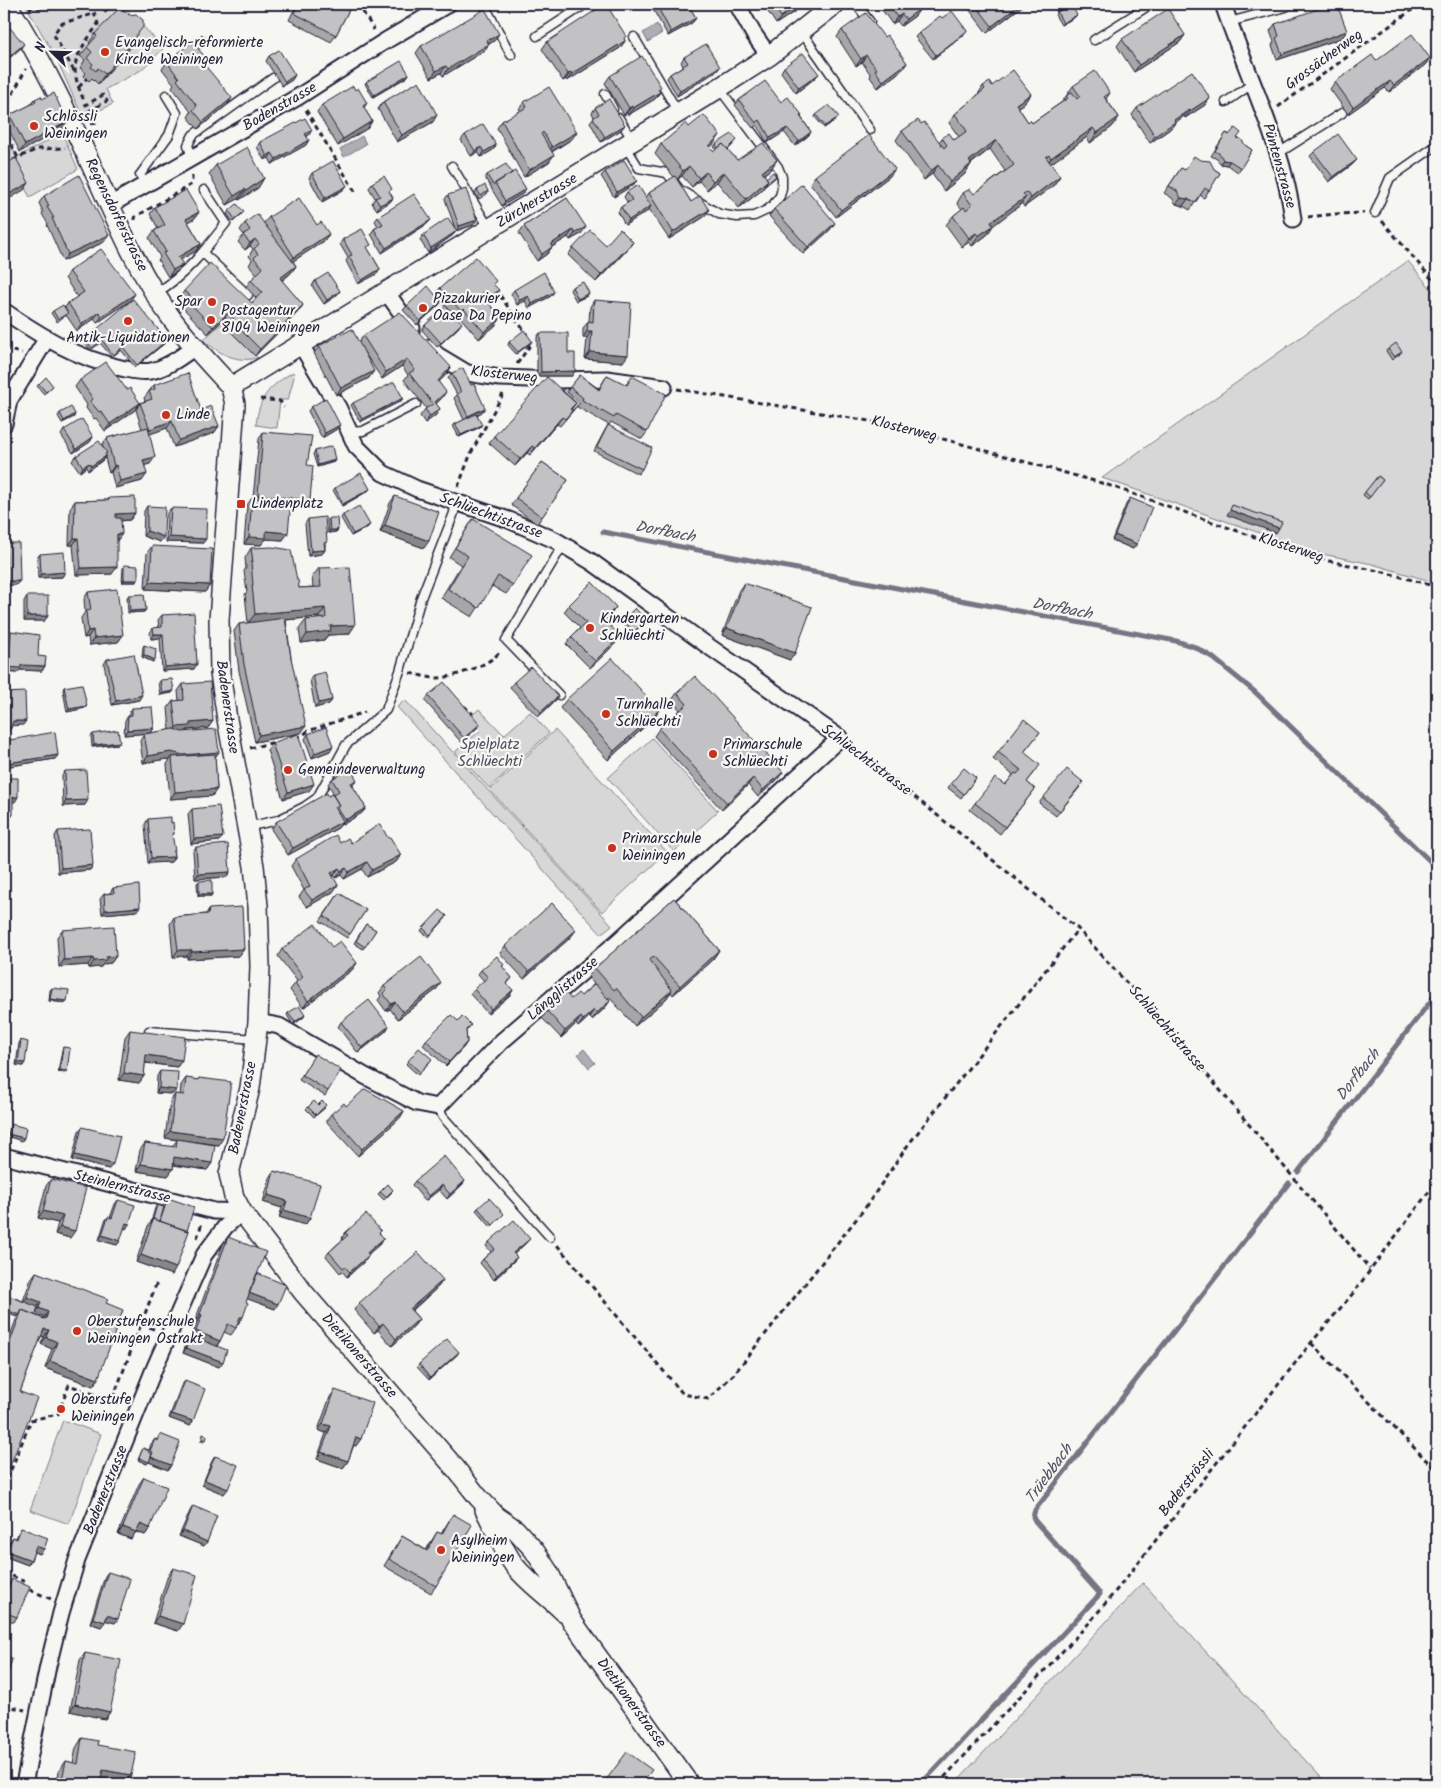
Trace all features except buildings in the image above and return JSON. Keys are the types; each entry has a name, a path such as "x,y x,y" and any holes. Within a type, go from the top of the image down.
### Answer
{"street":[{"name":"Regensdorferstrasse","path":"7,4 42,62 124,234 156,293 171,318 194,347 231,387"},
{"name":"Bodenstrasse","path":"110,205 146,184 192,163 298,98 382,43 448,4"},
{"path":"737,4 753,33 769,56"},
{"name":"Zürcherstrasse","path":"231,387 630,145 769,56 835,4"},
{"name":"Püntenstrasse","path":"1223,4 1265,116 1288,189 1294,219"},
{"name":"Klosterweg","path":"387,293 406,322 437,355 467,374 555,380 607,379 664,387"},
{"path":"4,311 81,357 136,371 152,371 172,363 194,347"},
{"path":"4,424 6,405 47,338"},
{"name":"Schlüechtistrasse","path":"301,345 338,407 356,446 383,473 410,486 509,520 563,545 592,562 840,738"},
{"name":"Badenerstrasse","path":"24,1784 48,1666 64,1602 78,1560 136,1415 198,1269 211,1244 225,1227 242,1212 234,1197 229,1174 248,1097 257,1031 260,966 258,906 254,866 220,673 220,620 235,404 231,387"},
{"name":"Längglistrasse","path":"438,1107 502,1041 616,943 840,738"},
{"path":"257,1031 279,1026 417,1104 438,1107"},
{"name":"Steinlernstrasse","path":"4,1156 214,1211 242,1212"},
{"name":"Dietikonerstrasse","path":"242,1212 303,1292 478,1497 496,1516 516,1530 534,1550 572,1621 689,1784"}],"lane":[{"path":"484,4 510,55"},
{"path":"537,36 586,4"},
{"path":"856,4 874,26"},
{"path":"1094,40 1151,4"},
{"path":"1229,22 1286,7"},
{"path":"801,31 870,130"},
{"path":"634,37 678,114"},
{"path":"192,163 188,145 194,135 273,78"},
{"path":"1226,102 1252,84"},
{"path":"605,94 639,168 667,174 680,190 719,214 737,217 754,216 768,210 780,196 782,177 778,167 719,88"},
{"path":"146,184 140,175 169,135 177,113 166,95"},
{"path":"1277,154 1342,113"},
{"path":"1375,213 1390,178 1437,145"},
{"path":"452,166 490,230"},
{"path":"156,293 172,283 203,253 226,223 204,190"},
{"path":"203,253 248,295"},
{"path":"351,432 363,431 416,404"},
{"path":"247,827 278,820 317,798 346,745 386,710 400,671 421,598 454,513 455,502"},
{"path":"559,695 506,640 563,545"},
{"path":"148,1031 257,1031"},
{"path":"438,1107 443,1117 550,1237"}],"path":[{"path":"26,10 35,4 40,8 48,4"},
{"path":"74,71 78,54 98,24 96,13 91,4"},
{"path":"358,4 382,43"},
{"name":"Grossächerweg","path":"1265,116 1420,4"},
{"path":"86,126 94,123 89,111 107,101 103,95 86,105 74,71 54,35 60,24 96,13"},
{"path":"4,110 28,67"},
{"path":"79,87 87,78"},
{"path":"298,98 356,193"},
{"path":"4,128 18,158"},
{"path":"11,161 38,149 65,148"},
{"path":"134,224 135,216 192,184 192,163"},
{"path":"1375,213 1437,284"},
{"name":"Püntenstrasse","path":"1294,219 1335,214 1375,213"},
{"path":"455,502 457,488 471,453 511,378 511,371 531,344 495,288"},
{"name":"Klosterweg","path":"664,387 870,421 951,441 1105,484 1283,547 1329,561 1384,572 1437,587"},
{"path":"260,399 280,401 284,407"},
{"path":"400,671 438,678 475,669 498,656 506,640"},
{"path":"438,678 443,684"},
{"path":"458,699 473,714"},
{"path":"292,738 389,704"},
{"name":"Schlüechtistrasse","path":"840,738 880,768 1078,929 1173,1034 1370,1270"},
{"path":"244,749 283,740"},
{"path":"550,1237 683,1394 708,1399 740,1366 865,1208 908,1145 1078,929"},
{"name":"Baderströssli","path":"938,1784 1089,1623 1113,1594 1370,1270 1437,1181"},
{"path":"4,1487 31,1420 58,1414 69,1385 112,1401 157,1282"},
{"path":"141,1324 154,1329"},
{"path":"1311,1343 1437,1471"},
{"path":"4,1572 25,1582 23,1587 64,1602"},
{"path":"4,1705 38,1714"}],"green space":[{"path":"25,4 99,4 105,12 121,4 164,48 141,70 106,89 113,104 83,118 57,60"},
{"path":"4,131 17,157 62,133 78,169 30,197 11,164 4,167"},
{"path":"1408,261 1437,296 1437,583 1372,564 1317,553 1102,478"},
{"path":"222,323 258,358 235,358 222,353 203,340"},
{"path":"293,372 294,377 288,400 280,400 277,428 256,425 260,406 267,393 278,382"},
{"path":"405,700 612,925 601,934 397,707"},
{"name":"Spielplatz Schlüechti","path":"479,709 504,735 530,712 549,733 489,788 455,752 481,730 470,717"},
{"path":"555,730 667,852 602,912 490,790"},
{"path":"652,738 718,811 674,852 608,778"},
{"path":"63,1420 101,1434 69,1524 30,1510"},
{"path":"1143,1583 1327,1784 954,1784 1137,1589"}],"shaded area":[{"path":"657,24 662,33 648,42 643,33"},
{"path":"362,136 366,144 344,157 340,149"},
{"path":"584,1049 595,1063 589,1068 578,1054"}],"waterway":[{"name":"Dorfbach","path":"603,532 1176,641 1195,647 1212,657 1255,692 1437,868"},
{"name":"Dorfbach","path":"1298,1172 1437,993"},
{"name":"Trüebbach","path":"921,1784 1100,1594 1035,1521 1033,1517 1035,1510 1289,1183"}],"place":[{"name":"Evangelisch-reformierte Kirche Weiningen","path":"105,52"},
{"name":"Schlössli Weiningen","path":"34,126"},
{"name":"Spar","path":"212,302"},
{"name":"Pizzakurier Oase Da Pepino","path":"423,308"},
{"name":"Postagentur 8104 Weiningen","path":"211,320"},
{"name":"Antik-Liquidationen","path":"128,321"},
{"name":"Linde","path":"166,415"},
{"name":"Lindenplatz","path":"241,504"},
{"name":"Kindergarten Schlüechti","path":"590,628"},
{"name":"Turnhalle Schlüechti","path":"606,714"},
{"name":"Primarschule Schlüechti","path":"713,754"},
{"name":"Gemeindeverwaltung","path":"288,770"},
{"name":"Primarschule Weiningen","path":"612,848"},
{"name":"Oberstufenschule Weiningen Ostrakt","path":"77,1331"},
{"name":"Oberstufe Weiningen","path":"61,1409"},
{"name":"Asylheim Weiningen","path":"441,1550"}]}
